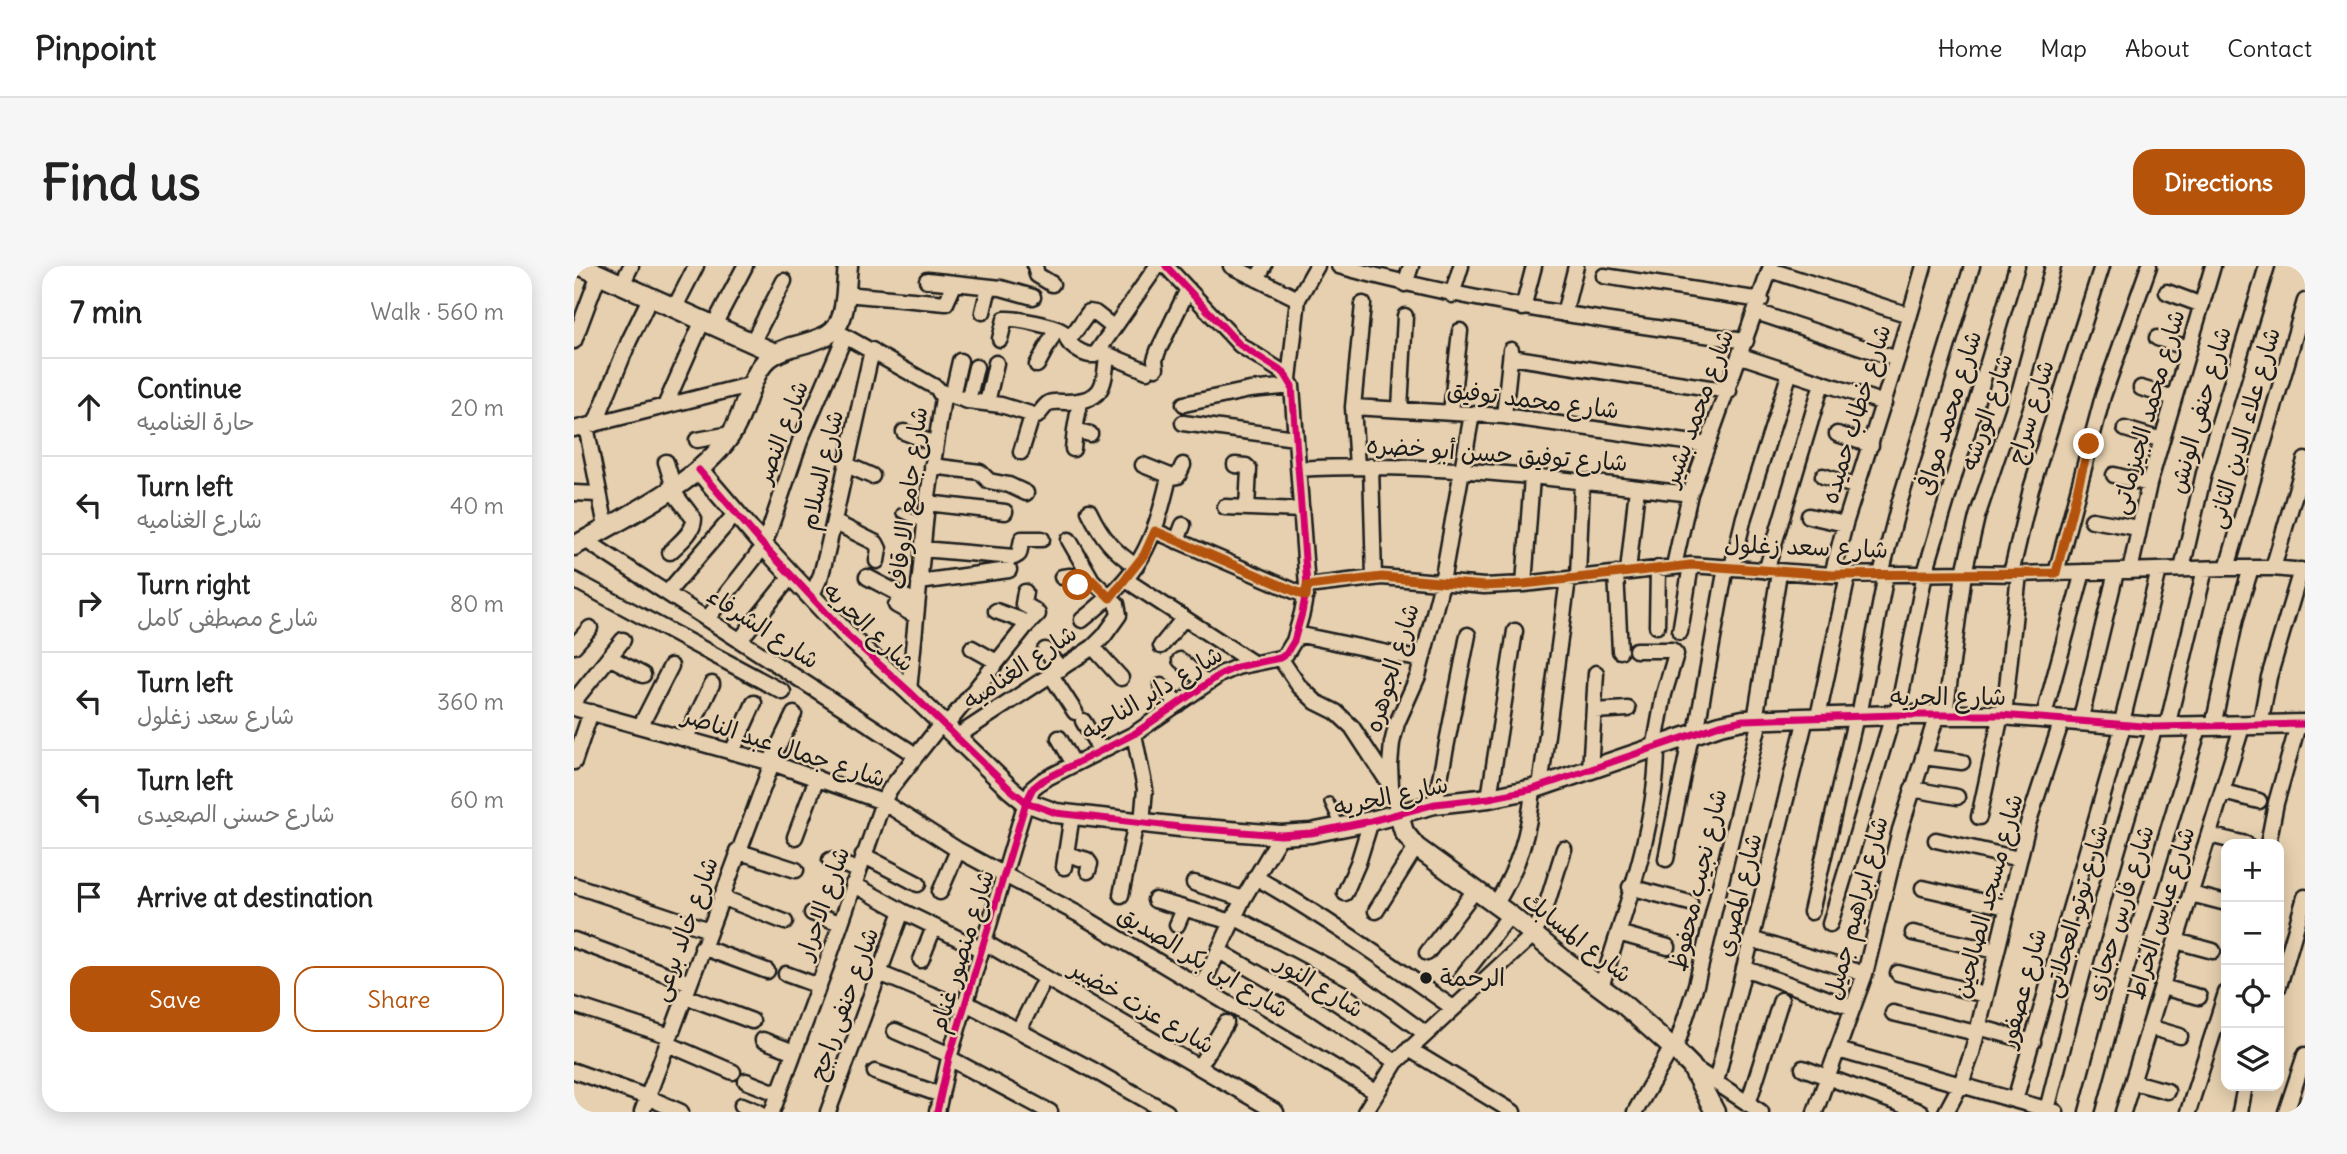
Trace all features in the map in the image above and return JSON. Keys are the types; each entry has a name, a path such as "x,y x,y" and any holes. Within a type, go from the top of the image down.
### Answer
{"street":[{"path":"581,266 775,353"},
{"path":"622,284 631,266"},
{"path":"675,307 696,266"},
{"path":"665,406 708,322 745,266"},
{"path":"580,543 673,488 716,454 731,434 747,404 753,384 765,361 775,353 840,333 848,266"},
{"path":"1035,266 1037,275 1052,284"},
{"path":"960,361 947,394 968,401 1001,405 1037,416 1052,402 1093,398 1104,381 1100,354 1113,327 1157,266"},
{"path":"1166,266 1240,345 1284,373 1291,383"},
{"path":"1231,266 1260,272 1298,299"},
{"path":"1317,266 1298,299 1291,383 1294,438 1300,469 1303,510 1306,591 1292,648 1280,658 1299,686 1316,702 1336,712 1352,727 1391,786"},
{"path":"1339,266 1452,295 1746,341"},
{"path":"1405,284 1411,266"},
{"path":"1452,295 1461,266"},
{"path":"1523,308 1534,266"},
{"path":"1564,314 1576,266"},
{"name":"شارع خطاب حميده","path":"1832,575 1924,266"},
{"path":"1811,912 1857,716 1899,504 1972,266"},
{"name":"شارع محمد موافى","path":"1830,923 1895,715 1924,573 2017,266"},
{"name":"شارع الورشه","path":"1941,715 1964,573 1978,517 2029,358 2053,266"},
{"name":"شارع سراج","path":"1979,817 2003,715 2015,574 2031,489 2102,266"},
{"path":"2056,573 2103,396 2149,266"},
{"name":"شارع محمد الجيزماتى","path":"2071,721 2138,528 2213,266"},
{"name":"شارع حنفى الونش","path":"2182,569 2204,473 2267,266"},
{"path":"1771,268 1909,315"},
{"name":"شارع محمد بشير","path":"1674,566 1690,494 1771,268"},
{"path":"574,341 600,274"},
{"path":"1604,276 1758,306 1897,359"},
{"path":"928,279 989,287 1033,297"},
{"path":"752,343 784,281"},
{"path":"845,295 946,303 955,283"},
{"path":"983,312 989,287"},
{"path":"1000,339 1003,321 1008,318 1065,333 1068,341 1087,355 1100,354 1151,370 1188,289"},
{"path":"2166,292 2202,304"},
{"path":"606,527 585,426 651,296"},
{"name":"شارع علاء الدين الثانى","path":"2227,568 2305,301"},
{"path":"1363,304 1353,407 1364,466 1374,578"},
{"path":"1068,341 1089,312 1095,313 1113,327"},
{"path":"1400,409 1405,316"},
{"path":"1037,365 1056,330"},
{"path":"1451,412 1460,331"},
{"name":"شارع جامع الاوقاف","path":"840,333 947,394 935,444 927,503 909,691"},
{"name":"شارع النصر","path":"707,619 764,546 840,333"},
{"path":"2157,338 2188,348"},
{"name":"شارع السلام","path":"811,597 821,575 872,350"},
{"path":"1504,416 1511,353 1729,391"},
{"path":"1741,356 1884,403"},
{"path":"987,403 996,363"},
{"path":"968,401 976,366"},
{"path":"1666,859 1729,567 1790,372"},
{"path":"1184,404 1199,395 1291,383"},
{"name":"شارع نجيب محفوظ","path":"1635,1112 1674,1049 1696,985 1757,720 1772,572 1822,383"},
{"path":"585,426 753,384"},
{"path":"2141,388 2174,398"},
{"path":"1073,449 1080,401"},
{"name":"شارع محمد توفيق","path":"1353,407 1504,416 1707,445"},
{"name":"شارع الجوهره","path":"1398,812 1391,786 1392,743 1413,691 1443,583 1472,414"},
{"path":"1021,452 1032,416"},
{"path":"1183,424 1294,438"},
{"path":"2125,429 2162,440"},
{"path":"1075,430 1090,433"},
{"path":"904,432 935,444"},
{"path":"697,440 731,434"},
{"path":"1837,434 1871,445"},
{"path":"2273,568 2305,460"},
{"path":"666,462 673,488 694,519 694,527 670,552"},
{"path":"847,465 872,476"},
{"path":"1143,465 1169,477 1178,475 1184,465"},
{"path":"1235,465 1249,469 1247,508"},
{"path":"932,466 977,471 989,481 1026,493"},
{"name":"شارع توفيق حسن أبو خضره","path":"1300,469 1364,466 1461,471 1690,494"},
{"name":"شارع الحريه","path":"699,470 764,546 848,636 1010,789 1026,802 1048,811 1072,815 1281,835 1311,833 1435,804 1489,798 1537,788 1731,722 1757,720 1895,715 2003,715 2122,726 2301,724"},
{"path":"2114,475 2149,484"},
{"path":"1823,476 1857,487"},
{"name":"شارع الغناميه","path":"1082,620 1110,598 1144,555 1155,531 1169,477"},
{"path":"1524,584 1532,477"},
{"path":"1461,978 1503,909 1531,820 1573,578 1582,482"},
{"path":"1620,651 1622,573 1637,488"},
{"path":"574,493 598,494"},
{"path":"927,503 1005,512"},
{"path":"1225,507 1303,510"},
{"path":"1089,512 1109,546 1136,566"},
{"path":"667,593 736,513"},
{"path":"1809,516 1845,524"},
{"path":"2092,520 2138,528"},
{"path":"834,522 876,543 879,549 877,561"},
{"path":"1177,541 1183,525"},
{"path":"1155,531 1306,591"},
{"path":"922,549 1014,557 1019,554 1022,539 1042,539"},
{"path":"1069,540 1092,580 1110,598"},
{"name":"شارع الشرفاء","path":"580,543 667,593 916,755"},
{"path":"1680,632 1691,565"},
{"name":"شارع سعد زغلول","path":"1306,591 1374,578 1406,578 1484,586 1691,565 1832,575 2015,574 2227,568 2303,571"},
{"path":"1657,626 1658,568"},
{"name":"شارع فارس حجازى","path":"2087,1112 2120,989 2206,727 2251,568"},
{"path":"919,582 1009,569"},
{"name":"شارع توتو العجلاتى","path":"2052,1111 2076,991 2103,892 2161,727 2205,569"},
{"name":"شارع عصفور","path":"2015,1100 2122,726 2160,570"},
{"name":"شارع عباس الخراط","path":"2123,1112 2223,792 2269,677 2303,571"},
{"path":"2043,719 2083,572"},
{"name":"شارع المصرى","path":"1716,1082 1751,939 1848,575"},
{"path":"740,640 791,576"},
{"path":"1062,577 1070,576 1078,585 1092,580"},
{"path":"867,577 917,609"},
{"path":"574,580 783,692"},
{"path":"1126,580 1253,663"},
{"path":"996,611 1033,618 1034,610 1023,604 1025,592"},
{"name":"شارع الغناميه","path":"948,729 1056,672 1093,648 1119,615 1117,604 1110,598"},
{"path":"897,605 917,609"},
{"name":"شارع الاحرار","path":"772,1112 883,802 916,755 948,729 1033,618"},
{"path":"1161,646 1184,618"},
{"path":"574,646 590,628"},
{"path":"1489,798 1515,631"},
{"path":"1296,634 1422,660"},
{"path":"1435,804 1468,635"},
{"path":"574,701 623,640"},
{"path":"1093,648 1121,678"},
{"path":"972,649 997,662"},
{"path":"1045,650 1079,717 1101,751"},
{"path":"1601,987 1646,830 1664,694 1676,654 1672,650 1636,650"},
{"path":"609,657 643,675"},
{"name":"شارع داير الناحيه","path":"1026,802 1033,788 1043,780 1134,734 1206,683 1229,670 1280,658"},
{"path":"1180,660 1206,683"},
{"path":"641,726 671,666"},
{"path":"1590,771 1596,673"},
{"path":"686,738 712,684"},
{"path":"1161,686 1178,704"},
{"path":"732,751 754,704"},
{"name":"شارع جمال عبد الناصر","path":"574,708 732,751 883,802 958,850 1005,875"},
{"path":"1594,712 1628,709"},
{"path":"574,762 591,712"},
{"name":"شارع خالد برعى","path":"642,1112 737,851 771,763 794,714"},
{"name":"شارع ابراهيم جميل","path":"1815,1112 1865,974 1912,789 1941,715"},
{"name":"شارع مسجد الصالحين","path":"1946,1112 1961,1084 1977,1030 2019,859 2071,721"},
{"path":"2269,839 2276,803 2301,724"},
{"path":"1121,895 1145,789 1134,734"},
{"path":"1059,738 1073,764"},
{"path":"1923,757 1962,762"},
{"path":"795,837 817,778"},
{"path":"1912,789 1957,797"},
{"path":"2223,792 2259,801"},
{"name":"شارع منصور غنام","path":"937,1112 950,1056 1026,802"},
{"name":"شارع المسابك","path":"1398,812 1404,832 1416,847 1503,909 1674,1049 1691,1066 1716,1112"},
{"path":"1072,815 1065,860 1087,860 1090,864 1088,871"},
{"path":"1345,893 1371,821"},
{"path":"1201,988 1242,899 1281,835"},
{"path":"2209,835 2225,839"},
{"path":"1936,840 2019,859"},
{"path":"1376,911 1416,847"},
{"path":"1364,1112 1396,1062 1533,935 1544,913 1564,849"},
{"path":"940,892 958,850"},
{"path":"737,851 796,870"},
{"path":"863,855 918,884"},
{"name":"شارع عزت خضير","path":"830,860 902,911 983,946 1276,1112"},
{"name":"شارع ابى بكر الصديق","path":"1005,875 1080,915 1376,1092"},
{"path":"1255,877 1347,933 1453,1009"},
{"path":"1194,883 1242,899"},
{"path":"574,885 709,929"},
{"path":"1630,887 1690,903"},
{"path":"1923,888 2006,907"},
{"path":"1427,953 1476,889"},
{"path":"2191,894 2221,903"},
{"path":"721,897 785,922"},
{"path":"2284,969 2305,897"},
{"path":"1155,900 1233,920 1351,979 1426,1034"},
{"path":"1177,925 1185,909"},
{"name":"شارع حنفى راجح","path":"828,1112 902,911"},
{"path":"812,913 840,923"},
{"path":"921,960 934,927"},
{"path":"1618,933 1668,947"},
{"path":"1913,933 1996,951"},
{"path":"1751,939 1865,974"},
{"path":"574,940 687,989 752,1021"},
{"path":"2176,941 2213,951"},
{"path":"702,947 766,971"},
{"name":"شارع النور","path":"1219,951 1292,993 1396,1062"},
{"path":"1744,968 1853,1008"},
{"path":"879,973 965,1005 1018,1030 1167,1112"},
{"path":"1899,973 1985,995"},
{"path":"786,974 819,986"},
{"path":"2162,987 2199,997"},
{"path":"1018,1030 1040,988"},
{"path":"1748,1104 1781,1000"},
{"path":"574,1005 669,1040 733,1072"},
{"path":"2188,1112 2221,1009"},
{"path":"1893,1013 2032,1042"},
{"path":"1199,1067 1226,1023"},
{"path":"2149,1027 2180,1035"},
{"path":"895,1031 950,1056 1050,1112"},
{"path":"763,1040 794,1052"},
{"path":"1409,1049 1513,1112"},
{"path":"1839,1050 2052,1111"},
{"path":"2286,1112 2305,1055"},
{"path":"1691,1066 1761,1112"},
{"path":"1803,1068 1921,1112"},
{"path":"574,1071 648,1097 681,1112"},
{"path":"874,1072 941,1095"},
{"path":"746,1082 779,1094"},
{"path":"2133,1082 2167,1091"},
{"path":"2240,1112 2244,1091"},
{"path":"742,1105 759,1112"}],"lane":[{"path":"901,513 925,524"},
{"path":"1329,802 1340,827"}],"cycle path":[{"path":"937,1112 949,1058 1026,802 1033,788 1043,780 1134,734 1221,674 1237,667 1280,658 1294,641 1302,613 1307,586 1292,386 1284,373 1240,345 1166,266"},
{"path":"699,470 764,546 848,636 1010,789 1026,802 1056,813 1281,835 1311,833 1435,804 1489,798 1533,789 1720,725 1743,720 2001,715 2155,727 2305,724"}],"place":[{"name":"الرحمة","path":"1426,978"}],"route":[{"path":"1078,585 1092,580 1110,598 1144,555 1155,531 1306,596 1307,586 1382,577 1484,586 1691,565 1832,575 2056,573 2089,444"}]}
